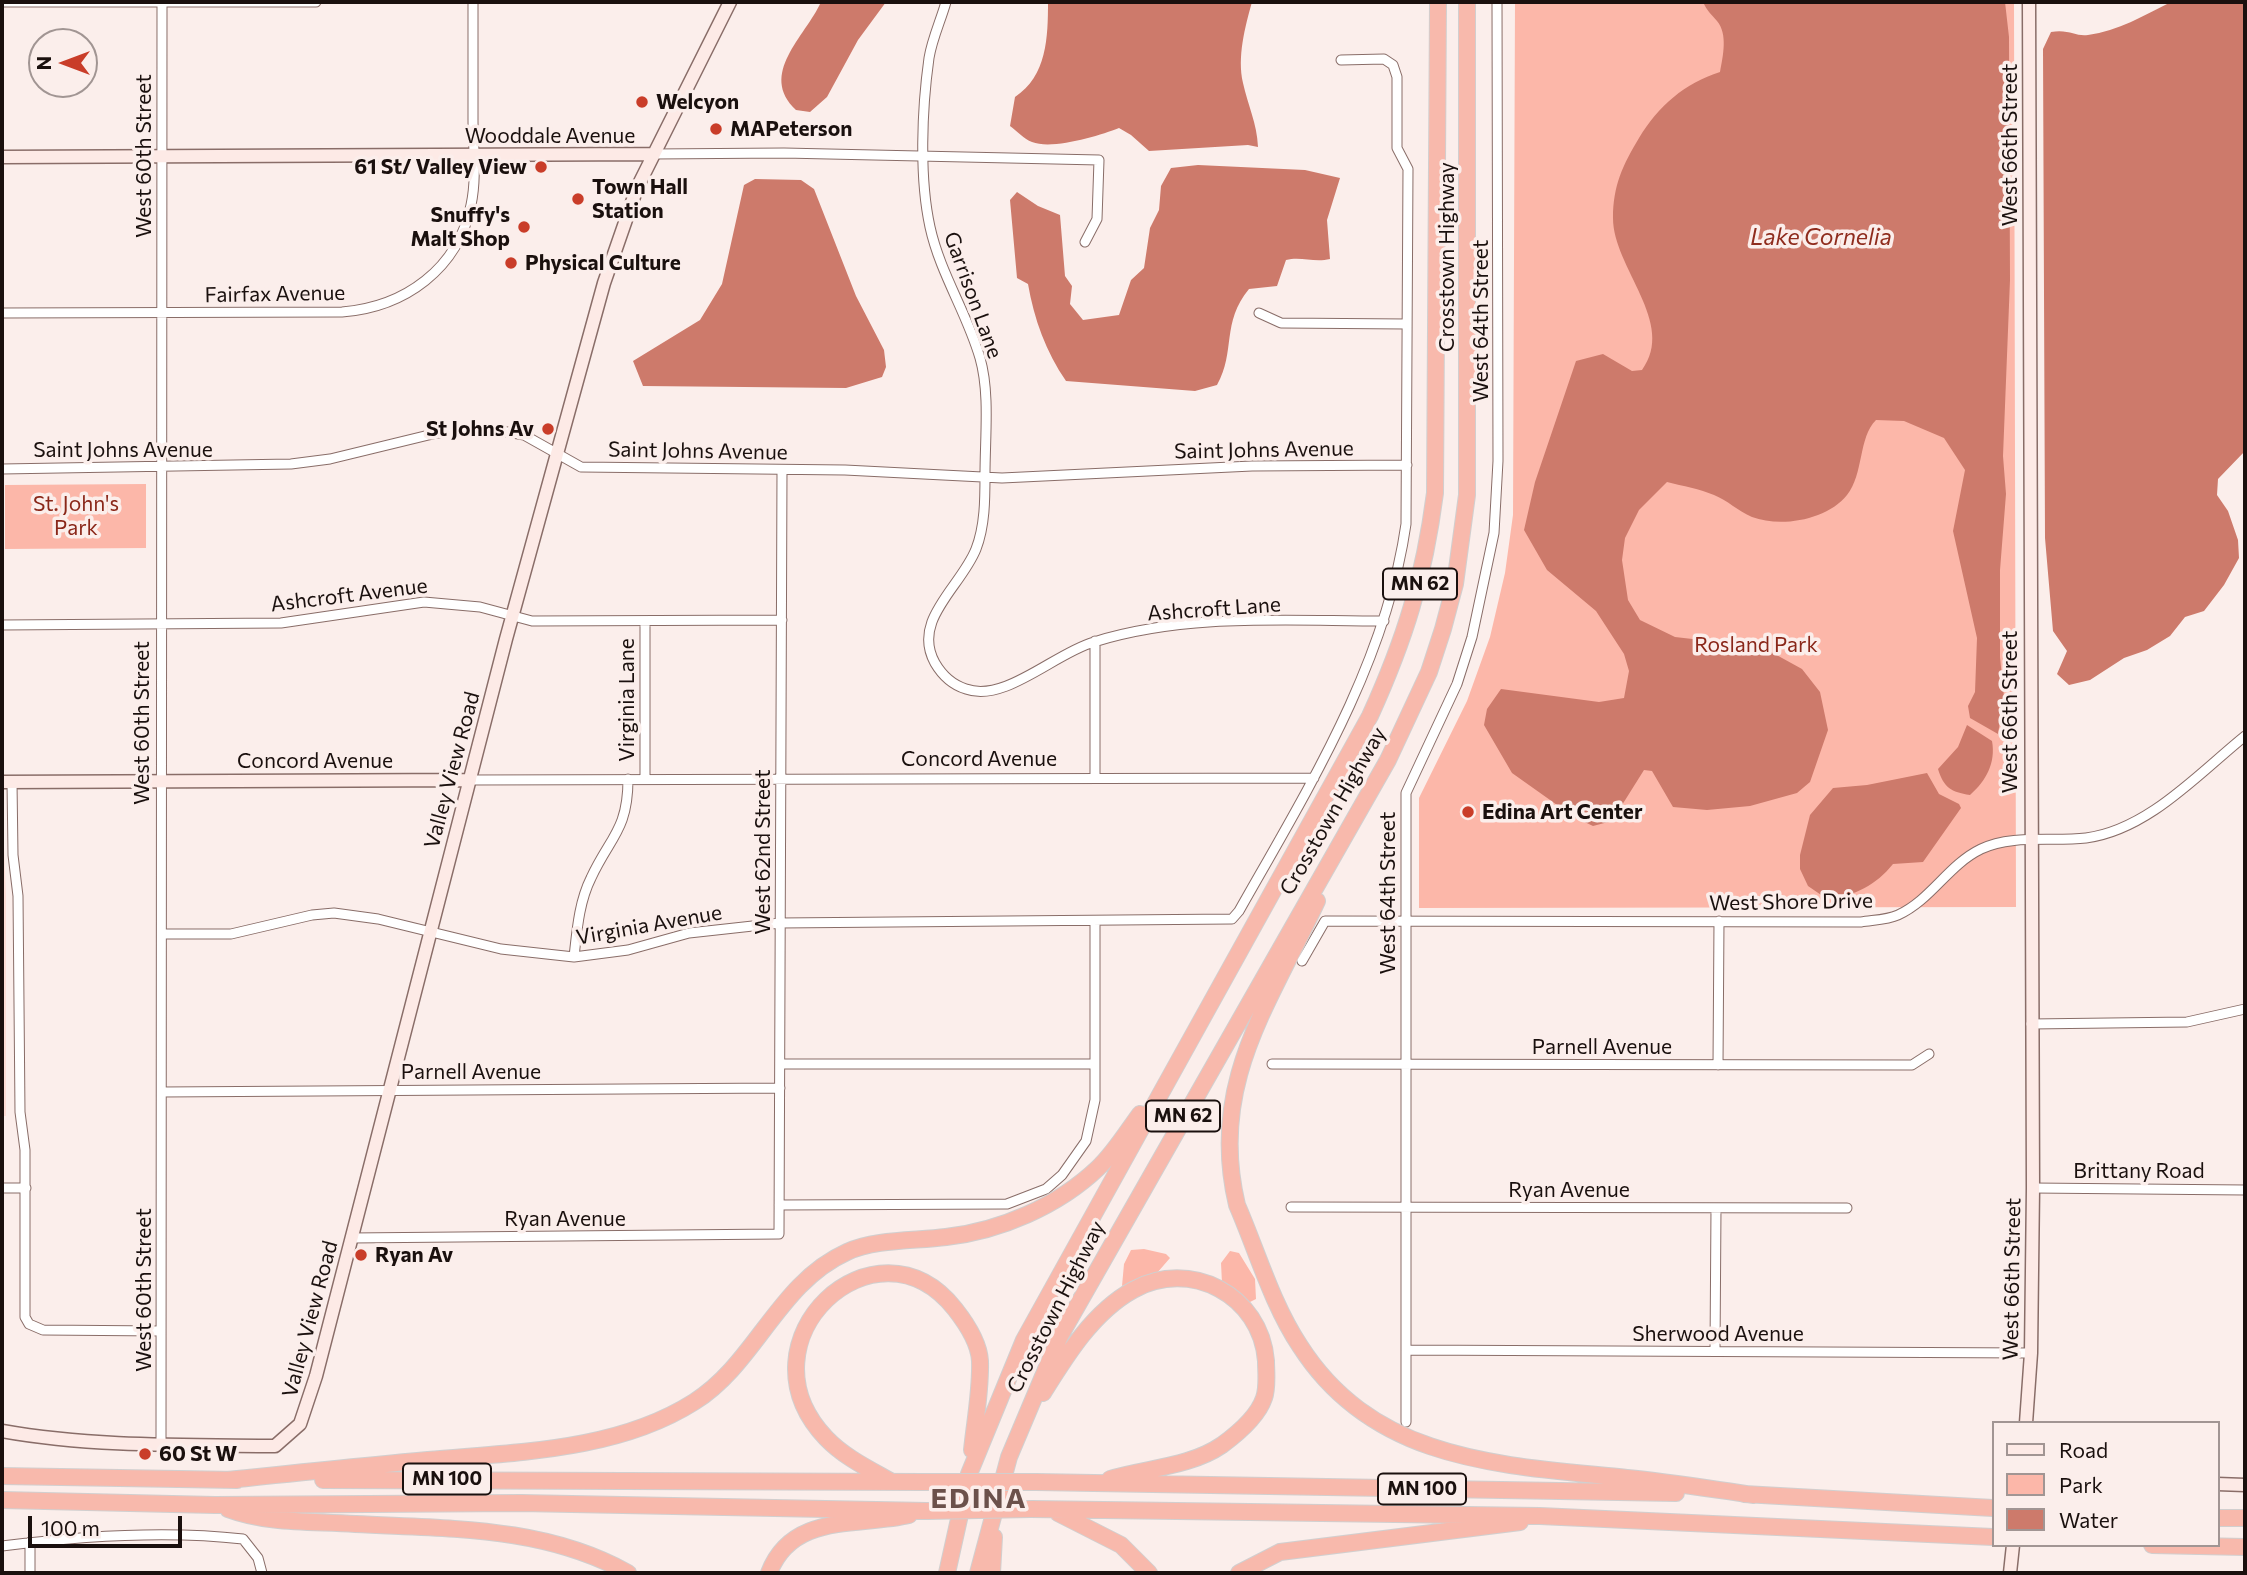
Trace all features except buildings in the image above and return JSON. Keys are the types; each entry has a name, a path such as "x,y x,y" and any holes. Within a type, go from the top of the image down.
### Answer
{"highway":[{"name":"Crosstown Highway","path":"945,1573 969,1474 1024,1340 1370,716 1402,646 1420,585 1435,493 1438,6"},
{"name":"Crosstown Highway","path":"978,1573 1016,1437 1044,1370 1077,1304 1410,716 1429,672 1455,584 1462,540 1468,447 1468,7"},
{"path":"1362,802 1249,1041 1234,1088 1228,1124 1229,1162 1237,1205 1300,1347 1349,1404 1378,1424 1418,1443 1522,1468 1754,1495"},
{"path":"228,1480 562,1446 648,1426 695,1402 722,1380 746,1354 795,1289 830,1261 855,1249 979,1231 1042,1206 1099,1167 1161,1092"},
{"path":"892,1482 840,1452 818,1429 801,1395 796,1364 800,1334 820,1304 851,1280 877,1275 905,1277 930,1287 952,1305 971,1334 980,1361 969,1474"},
{"path":"1016,1437 1076,1342 1131,1291 1168,1277 1185,1277 1224,1291 1244,1306 1264,1346 1264,1397 1253,1416 1220,1447 1184,1461 1091,1485"},
{"name":"MN 100","path":"2,1476 228,1480 485,1478 1037,1482 1754,1495 1992,1508"},
{"path":"992,1573 998,1494"},
{"name":"MN 100","path":"2,1500 215,1505 521,1503 927,1511 1540,1516 1992,1537"},
{"path":"215,1505 248,1517 450,1528 523,1536 569,1547 628,1573"},
{"path":"1052,1510 1121,1545 1149,1573"},
{"path":"769,1573 784,1548 811,1530 842,1522 886,1521 927,1511"},
{"path":"1240,1573 1280,1552 1510,1526 1540,1516"},
{"path":"2219,1518 2245,1518"},
{"path":"2214,1547 2245,1548"}],"street":[{"path":"2,2 316,2"},
{"name":"West 60th Street","path":"161,1444 162,934 159,780 162,2"},
{"name":"Fairfax Avenue","path":"2,313 342,312 387,304 426,281 456,247 466,225 474,180 473,2"},
{"name":"Valley View Road","path":"2,1431 55,1440 275,1446 295,1431 313,1387 513,615 619,234 653,154 730,2"},
{"name":"Garrison Lane","path":"946,2 930,55 924,113 925,192 935,246 984,371 985,477"},
{"name":"West 64th Street","path":"1406,1422 1406,793 1457,684 1481,604 1494,533 1498,461 1497,2"},
{"name":"West 66th Street","path":"2026,1421 2031,1353 2033,1188 2029,2"},
{"path":"1314,778 1374,650 1384,621 1401,556 1407,465 1408,169 1397,148 1396,77 1393,65 1384,59 1341,60"},
{"name":"Wooddale Avenue","path":"2,157 784,153 1099,160 1097,219 1085,242"},
{"path":"1259,313 1281,324 1406,324"},
{"name":"Saint Johns Avenue","path":"2,469 291,464 330,459 438,433 466,430 524,435 581,467 1047,477 1252,466 1407,465"},
{"name":"West 62nd Street","path":"779,1234 782,470"},
{"name":"Ashcroft Lane","path":"985,477 982,526 977,546 958,583 935,611 930,626 929,642 940,672 967,690 998,691 1063,654 1095,641 1192,624 1384,621"},
{"name":"Ashcroft Avenue","path":"2,625 313,620 424,602 480,607 532,621 782,620"},
{"name":"Virginia Lane","path":"645,621 645,779"},
{"path":"1095,641 1095,778"},
{"name":"West Shore Drive","path":"1302,961 1325,921 1861,922 1896,916 1926,897 1955,867 1981,849 2011,841 2088,838 2135,821 2245,736"},
{"name":"Concord Avenue","path":"7,782 1314,778"},
{"name":"Virginia Avenue","path":"162,934 231,934 312,915 334,913 378,919 532,955 574,957 628,950 690,933 780,923 1232,919 1314,778"},
{"name":"Virginia Lane","path":"574,957 582,901 591,878 621,829 626,813 628,779"},
{"path":"7,782 18,896 20,1112 26,1188 23,1309 29,1324 43,1330 161,1331"},
{"path":"1718,1065 1719,920"},
{"path":"779,1205 1007,1205 1046,1189 1075,1159 1086,1141 1095,1100 1095,922"},
{"path":"2031,1024 2187,1022 2245,1009"},
{"name":"Parnell Avenue","path":"1272,1064 1912,1065 1929,1054"},
{"path":"780,1064 1095,1064"},
{"name":"Parnell Avenue","path":"162,1092 780,1088"},
{"path":"2,1188 26,1188"},
{"name":"Brittany Road","path":"2033,1188 2245,1189"},
{"name":"Ryan Avenue","path":"1291,1207 1847,1208"},
{"path":"1716,1208 1716,1352"},
{"name":"Ryan Avenue","path":"351,1238 779,1234"},
{"name":"Sherwood Avenue","path":"1406,1350 2031,1353"},
{"path":"2219,1484 2245,1485"},
{"path":"2,1546 30,1542 215,1536 243,1539 252,1547 262,1573"},
{"path":"30,1542 30,1573"},
{"path":"2010,1573 2013,1547"}],"shaded area":[{"path":"2,796 6,896 6,1116 2,1116"}],"green space":[{"name":"Rosland Park","path":"1515,2 2014,2 2016,907 1419,908 1419,798 1467,701 1490,637 1505,573 1513,515"},
{"name":"St. John's Park","path":"146,484 146,548 5,549 5,485"},
{"path":"1144,1249 1166,1254 1170,1258 1157,1273 1122,1286 1124,1264 1131,1250"},
{"path":"1230,1251 1239,1253 1255,1279 1256,1299 1248,1303 1222,1283 1221,1263"}],"water":[{"path":"821,2 886,2 858,40 827,97 810,112 796,110 786,96 782,83 783,69"},
{"path":"1048,2 1252,2 1244,32 1241,73 1258,147 1248,145 1149,151 1119,128 1063,143 1041,144 1026,139 1010,126 1015,97 1034,78 1044,55"},
{"name":"Lake Cornelia","path":"1703,2 2005,2 2009,37 2010,280 2003,456 2006,494 2000,570 2000,657 2004,697 1998,734 1970,718 1968,706 1975,692 1977,638 1953,531 1965,470 1944,438 1904,421 1876,420 1866,436 1856,477 1847,495 1828,511 1803,520 1776,522 1752,517 1714,495 1667,482 1639,510 1625,538 1622,560 1628,600 1640,620 1675,637 1762,647 1802,669 1820,692 1828,730 1810,782 1797,793 1750,806 1707,810 1673,807 1652,771 1644,770 1612,821 1593,826 1574,817 1512,773 1484,725 1487,709 1501,689 1599,702 1624,698 1629,671 1624,654 1596,611 1547,570 1524,530 1535,482 1576,361 1603,354 1632,371 1642,370 1651,352 1652,333 1648,314 1616,237 1613,218 1615,195 1628,157 1646,126 1684,89 1720,72 1723,32"},
{"path":"2171,2 2245,2 2245,451 2218,479 2217,495 2228,511 2238,540 2239,558 2224,585 2204,611 2185,617 2170,636 2147,650 2124,658 2090,680 2069,685 2057,674 2067,651 2053,631 2045,538 2043,49 2051,32 2084,35 2099,33 2131,22"},
{"path":"1198,165 1305,170 1340,178 1327,220 1330,259 1286,260 1277,286 1249,289 1235,314 1223,373 1217,385 1195,391 1066,381 1052,359 1042,335 1028,284 1017,278 1010,200 1017,192 1038,206 1060,215 1065,276 1072,286 1070,304 1083,320 1119,315 1131,280 1144,268 1150,228 1159,210 1161,186 1171,168"},
{"path":"755,179 801,180 814,189 856,296 884,350 886,367 882,377 846,388 643,386 633,361 700,320 722,284 744,185"},
{"path":"1967,725 1992,741 1993,749 1988,771 1981,784 1970,795 1949,788 1938,769 1958,747"},
{"path":"1927,773 1939,794 1959,804 1961,808 1923,862 1893,864 1872,884 1837,897 1827,899 1808,886 1800,869 1800,855 1810,815 1833,788 1867,785"}],"place":[{"name":"Welcyon","path":"642,102"},
{"name":"MAPeterson","path":"716,129"},
{"name":"61 St/ Valley View","path":"541,167"},
{"name":"Town Hall Station","path":"578,199"},
{"name":"Snuffy's Malt Shop","path":"524,227"},
{"name":"Physical Culture","path":"511,263"},
{"name":"St Johns Av","path":"548,429"},
{"name":"Edina Art Center","path":"1468,812"},
{"name":"Ryan Av","path":"361,1255"},
{"name":"60 St W","path":"145,1454"}],"district":[{"name":"EDINA","path":"979,1499"}]}
